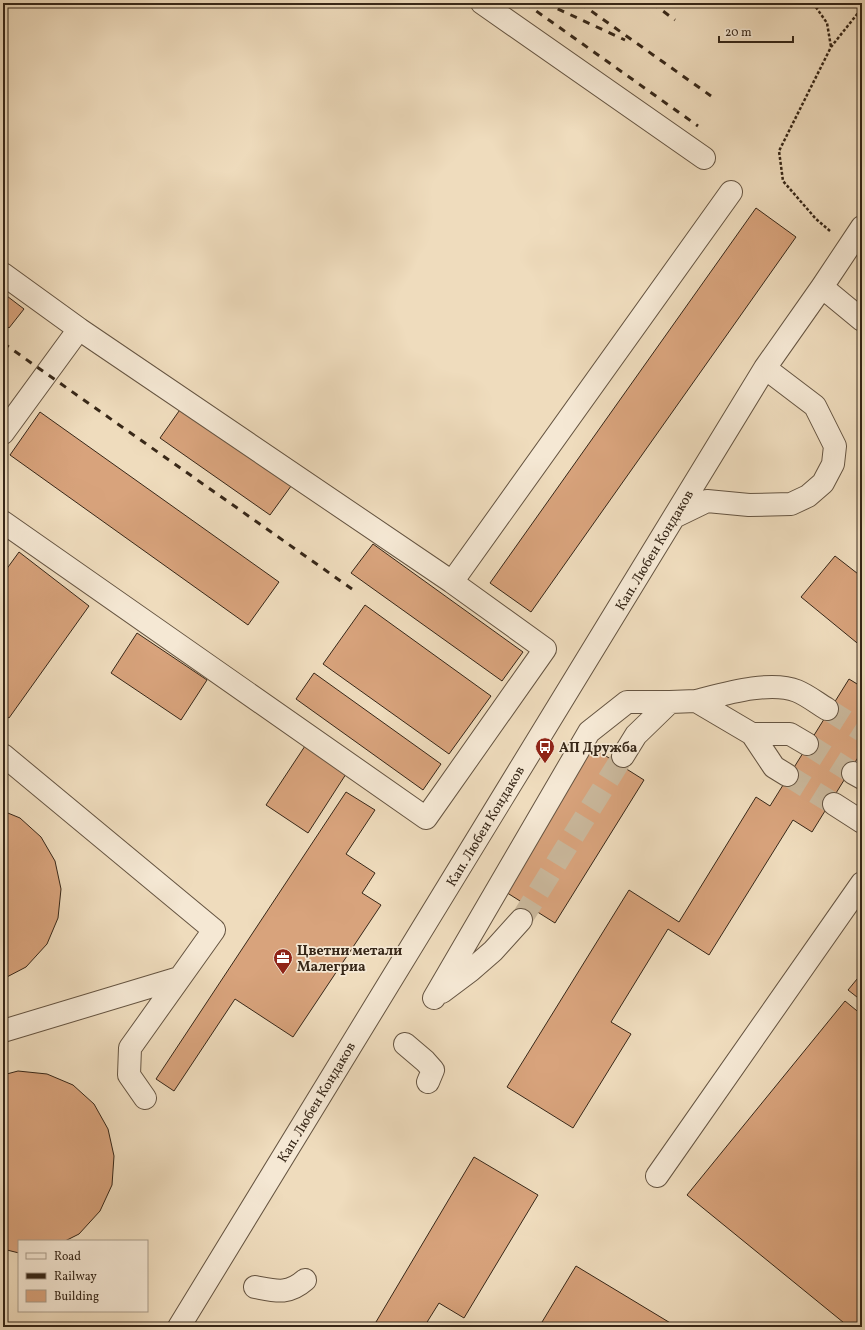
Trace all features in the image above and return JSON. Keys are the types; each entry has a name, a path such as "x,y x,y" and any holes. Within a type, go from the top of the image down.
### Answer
{"street":[{"path":"482,3 704,158"},
{"path":"452,582 731,192"},
{"name":"Кап. Любен Кондаков","path":"179,1327 765,368 862,227"},
{"path":"3,274 79,329 452,582 545,649 426,818 3,522"},
{"path":"822,287 862,320"},
{"path":"3,433 79,329"},
{"path":"674,517 707,500 749,504 791,504 808,496 823,483 833,464 835,446 815,406 765,368"},
{"path":"521,920 493,951 470,971 434,998 589,732 627,702 696,701 738,691 780,686 798,691 827,709"},
{"path":"696,701 752,734 774,767 787,775"},
{"path":"623,756 636,735 670,702"},
{"path":"752,734 790,734 807,744"},
{"path":"3,755 214,930 130,1048 129,1076 145,1098"},
{"path":"834,804 862,822"},
{"path":"657,1176 862,883"},
{"path":"3,1031 179,978"},
{"path":"405,1044 433,1070 428,1082"},
{"path":"255,1287 282,1292 297,1287 305,1280"}],"path":[{"path":"812,3 828,23 831,47"},
{"path":"849,246 816,219 783,181 779,151 831,47 862,8"}],"building":[{"path":"756,208 796,237 531,612 490,583"},
{"path":"3,293 24,309 9,328 3,323"},
{"path":"184,404 294,482 270,515 160,438"},
{"path":"40,412 279,582 248,625 10,455"},
{"path":"373,544 523,652 502,681 351,573"},
{"path":"19,552 89,606 9,718 3,714 3,574"},
{"path":"835,556 862,577 862,647 801,597"},
{"path":"365,605 491,696 449,754 323,664"},
{"path":"137,633 207,680 181,720 111,673"},
{"path":"314,673 441,764 423,790 296,699"},
{"path":"849,679 862,687 862,751 812,832 793,820 709,955 668,929 611,1022 631,1034 573,1128 507,1087 629,890 679,922 756,797 770,806"},
{"path":"305,746 346,774 308,833 266,805"},
{"path":"590,746 644,780 555,923 501,889"},
{"path":"346,792 375,810 346,854 375,873 362,893 381,905 293,1037 235,999 174,1091 156,1079"},
{"path":"3,811 20,818 41,837 55,861 61,889 58,918 47,944 26,967 3,979"},
{"path":"862,973 862,1001 848,990"},
{"path":"845,1001 862,1015 862,1327 849,1327 687,1195"},
{"path":"18,1071 47,1074 73,1085 94,1104 108,1129 114,1156 112,1185 100,1211 79,1234 67,1240 18,1240 18,1253 3,1249 3,1075"},
{"path":"474,1157 538,1195 464,1318 439,1303 424,1327 373,1327"},
{"path":"576,1266 677,1327 539,1327"}],"tunnel":[{"path":"827,709 862,731"},
{"path":"807,744 853,773"},
{"path":"521,920 623,756"},
{"path":"787,775 834,804"}],"railway":[{"path":"525,3 698,126"},
{"path":"545,3 625,40"},
{"path":"580,3 711,96"},
{"path":"652,3 675,20"},
{"path":"3,343 352,589"}],"place":[{"name":"АП Дружба","path":"545,764"},
{"name":"Цветни метали Малегриа","path":"283,975"}]}
